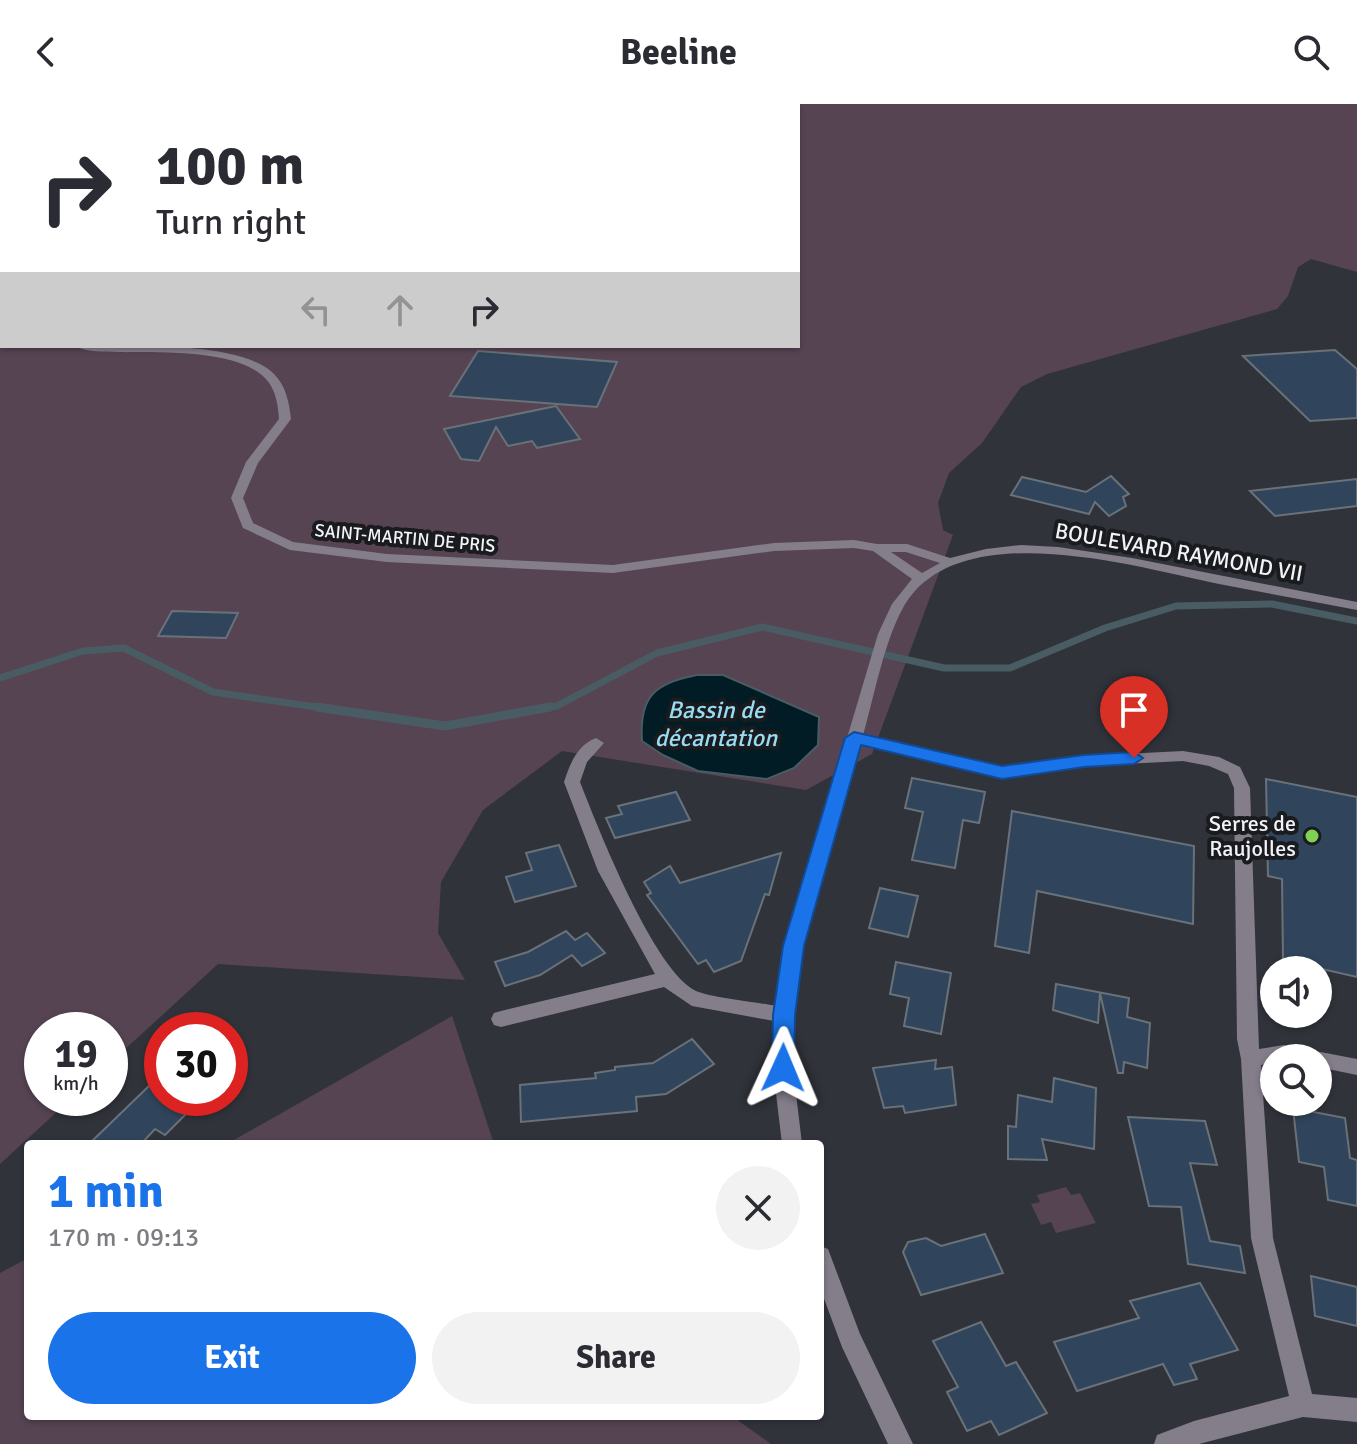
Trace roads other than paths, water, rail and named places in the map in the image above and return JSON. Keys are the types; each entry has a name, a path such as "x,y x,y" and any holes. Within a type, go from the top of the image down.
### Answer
{"street":[{"name":"SAINT-MARTIN DE PRIS","path":"110,348 213,355 244,362 267,372 283,395 285,419 252,462 237,498 248,525 290,546 387,558 613,569 774,547 854,544 877,548"},
{"path":"877,548 907,548 951,563"},
{"path":"877,548 921,579"},
{"name":"BOULEVARD RAYMOND VII","path":"792,1140 783,1068 784,1015 794,946 885,634 900,599 921,579 951,563 1009,551 1079,553 1357,606"},
{"path":"854,738 1002,773 1084,761 1183,756 1213,761 1234,771 1242,788 1247,1039 1251,1059 1262,1238 1303,1405"},
{"path":"596,743 580,760 572,782 607,871 667,979 692,998 784,1015"},
{"path":"501,1019 667,979"},
{"path":"1251,1059 1260,1057"},
{"path":"1332,1062 1357,1067"},
{"path":"824,1268 850,1339 901,1444"},
{"path":"1166,1444 1194,1433 1303,1405 1357,1410"}],"water":[{"name":"Bassin de décantation","path":"697,675 723,675 819,717 818,745 794,768 767,779 698,771 663,755 642,741 643,713 647,703 652,694 670,682"}],"waterway":[{"path":"539,709 557,706 657,653 762,627 944,668 1010,668 1105,628 1176,606 1272,604 1357,621"},
{"path":"0,678 83,651 124,648 213,692 330,709"},
{"path":"317,707 445,726 550,707"}],"place":[{"name":"Serres de Raujolles","path":"1312,836"}]}
